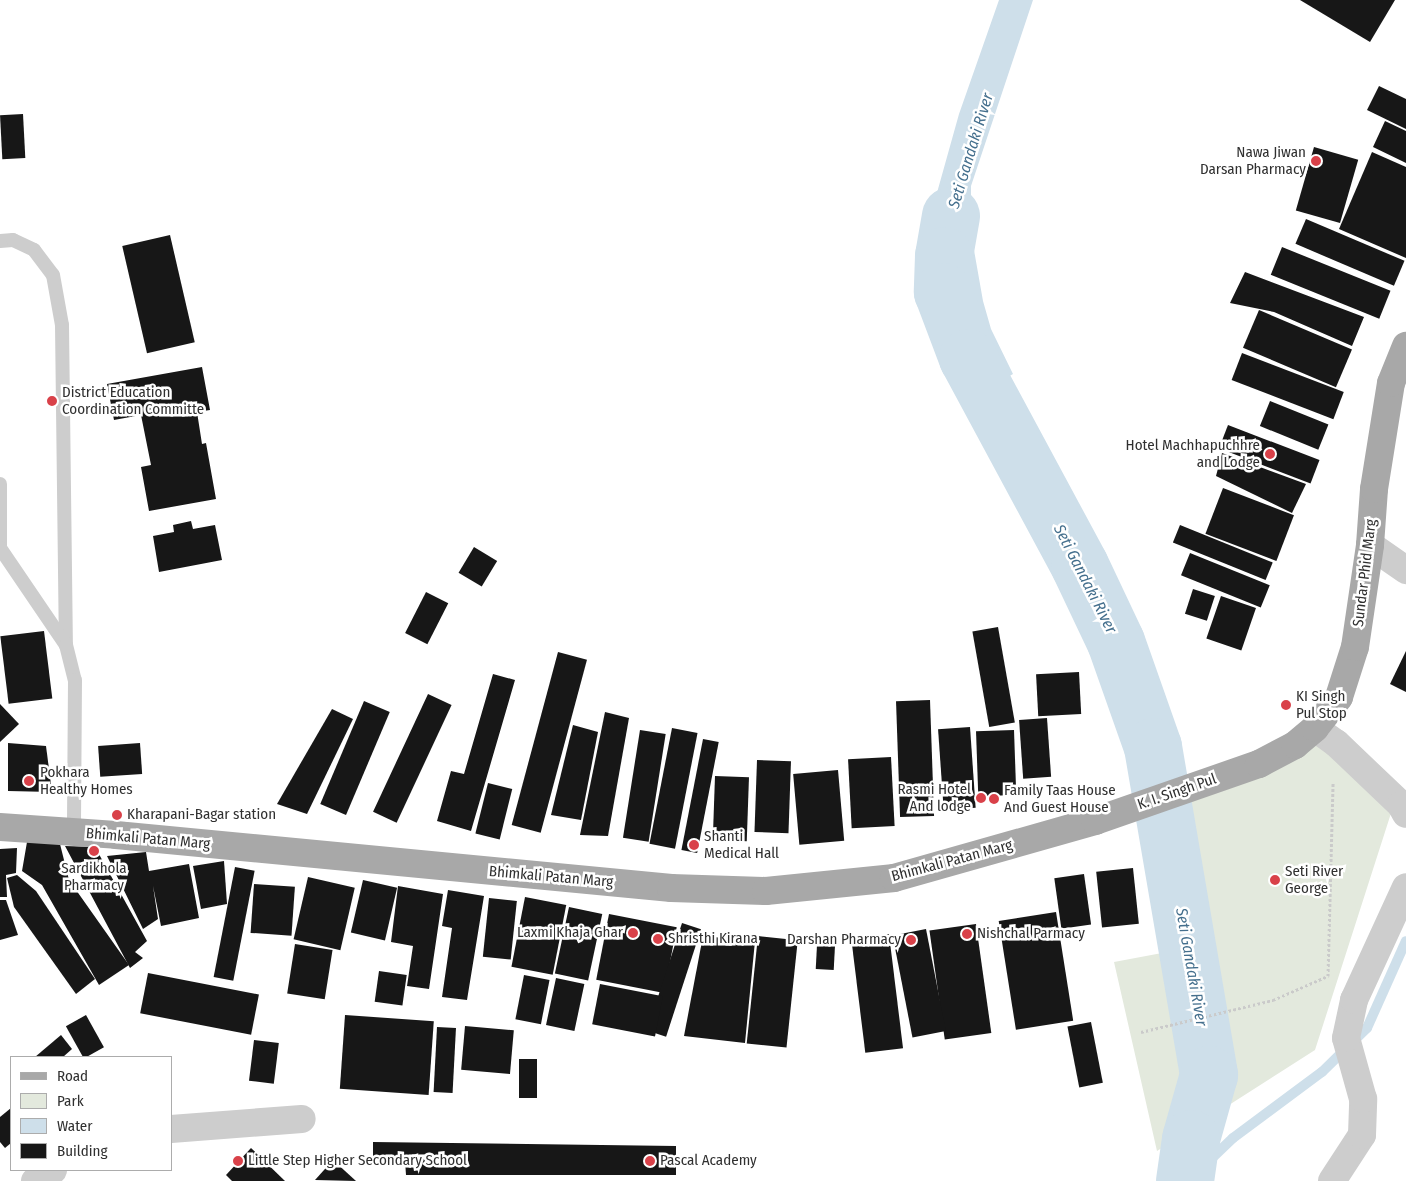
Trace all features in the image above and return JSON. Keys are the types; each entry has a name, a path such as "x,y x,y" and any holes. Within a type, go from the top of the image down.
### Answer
{"main road":[{"name":"Sundar Phid Marg","path":"1260,764 1295,745 1326,735 1355,647 1370,545 1374,489 1390,392 1406,346"},
{"name":"K. I. Singh Pul","path":"1095,821 1260,764"},
{"name":"Bhimkali Patan Marg","path":"0,828 74,832 671,888 766,891 894,878 1095,821"}],"street":[{"path":"1370,545 1406,570"},
{"path":"1326,735 1401,805 1406,814"},
{"path":"1332,1181 1362,1135 1363,1099 1346,1038 1354,1000 1406,887"},
{"path":"172,1129 302,1119"},
{"path":"35,1181 51,1171"}],"lane":[{"path":"0,241 12,240 34,250 53,276 62,326 66,645 75,680 74,832"},
{"path":"0,484 0,548 66,645"}],"path":[{"path":"1141,1032 1273,1000 1328,976 1326,735"}],"green space":[{"name":"Seti River George","path":"1325,737 1393,807 1315,1050 1157,1151 1114,962 1194,947 1167,813"}],"water":[{"path":"999,0 1033,0 971,186 971,233 983,301 991,329 1013,374 991,387 931,267 926,248 933,207 959,114"}],"building":[{"path":"1300,0 1395,0 1370,42"},
{"path":"1379,86 1406,99 1406,129 1367,110"},
{"path":"23,114 25,158 2,159 0,115"},
{"path":"1385,121 1406,131 1406,163 1373,147"},
{"path":"1314,147 1358,160 1340,223 1296,210"},
{"path":"1372,152 1406,167 1406,258 1339,229"},
{"path":"1306,219 1404,261 1394,286 1295,244"},
{"path":"170,235 195,342 147,353 122,246"},
{"path":"1282,247 1390,291 1379,319 1271,275"},
{"path":"1245,272 1364,317 1352,346 1274,312 1230,303"},
{"path":"1259,310 1352,349 1336,387 1243,348"},
{"path":"1242,353 1344,392 1333,419 1232,380"},
{"path":"202,367 210,410 197,412 202,444 206,443 216,499 149,511 141,467 151,465 141,415 114,420 107,384"},
{"path":"1270,401 1328,425 1318,450 1260,426"},
{"name":"Hotel Machhapuchhre and Lodge","path":"1228,425 1319,460 1311,483 1219,448"},
{"path":"1222,453 1306,484 1292,513 1216,476"},
{"path":"1223,488 1294,515 1276,561 1205,534"},
{"path":"191,521 193,529 215,525 222,560 159,572 153,536 174,532 173,525"},
{"path":"1180,525 1273,562 1266,580 1173,543"},
{"path":"474,547 497,561 482,587 459,573"},
{"path":"1190,553 1270,585 1261,607 1181,575"},
{"path":"1193,589 1215,596 1207,621 1185,614"},
{"path":"426,592 448,603 427,644 405,633"},
{"path":"1221,596 1256,608 1241,651 1206,639"},
{"path":"998,627 1015,723 989,727 972,632"},
{"path":"44,631 52,698 9,704 0,636"},
{"path":"1406,651 1406,692 1390,684"},
{"path":"558,652 587,660 541,833 512,825"},
{"path":"1079,672 1081,714 1038,716 1036,674"},
{"path":"493,674 515,680 471,831 437,821 451,771 464,774"},
{"path":"428,694 452,705 397,823 373,812"},
{"path":"930,700 934,816 900,817 896,701"},
{"path":"364,701 390,712 346,815 320,804"},
{"path":"0,704 19,724 0,742"},
{"path":"332,709 353,719 307,814 277,804"},
{"path":"605,712 629,718 608,836 580,835"},
{"path":"1047,718 1051,777 1023,779 1019,720"},
{"path":"573,725 598,732 581,820 551,815"},
{"path":"970,727 976,808 944,810 938,729"},
{"path":"672,728 698,733 675,849 649,844"},
{"path":"640,730 666,734 649,842 623,838"},
{"path":"1014,730 1016,795 978,796 976,731"},
{"path":"703,739 719,742 697,853 681,850"},
{"path":"8,743 46,746 52,792 8,791"},
{"path":"140,743 142,774 100,777 98,746"},
{"path":"891,757 895,826 852,828 848,759"},
{"path":"757,760 791,761 788,833 754,832"},
{"path":"838,770 844,841 799,845 793,774"},
{"path":"715,776 749,777 747,841 713,840"},
{"path":"488,783 512,789 500,840 475,833"},
{"path":"27,842 60,844 69,880 129,965 99,985 42,885 22,871"},
{"path":"65,846 95,847 147,941 135,952 143,958 130,968"},
{"path":"17,848 16,873 6,875 7,897 0,897 0,849"},
{"path":"146,852 149,871 189,864 199,918 161,926 153,886 158,919 143,929 107,856"},
{"path":"224,861 227,904 201,909 193,866"},
{"path":"235,867 255,871 233,981 214,977"},
{"path":"1133,868 1139,924 1102,928 1096,872"},
{"path":"1084,874 1091,925 1061,929 1054,878"},
{"path":"17,875 36,891 95,979 76,994 14,907 7,878"},
{"path":"308,877 355,888 340,950 294,939"},
{"path":"363,880 397,888 385,940 351,933"},
{"path":"254,884 295,887 291,936 251,933"},
{"path":"398,886 443,894 429,989 407,986 413,946 391,942"},
{"path":"448,890 484,896 467,1000 442,997 452,928 442,926"},
{"path":"525,897 566,905 553,975 511,967"},
{"path":"489,898 517,901 511,960 483,957"},
{"path":"0,900 6,900 18,935 0,940"},
{"path":"569,907 602,914 588,981 555,974"},
{"path":"1056,912 1073,1021 1016,1030 999,921"},
{"path":"609,914 677,927 664,993 596,980"},
{"path":"682,923 701,929 666,1037 647,1030"},
{"path":"976,924 991,1033 945,1039 929,931"},
{"path":"926,929 946,1031 912,1038 893,935"},
{"path":"889,934 903,1048 865,1053 851,939"},
{"path":"703,936 755,941 745,1043 684,1036"},
{"path":"758,936 798,940 786,1048 747,1043"},
{"path":"295,944 333,950 325,999 287,993"},
{"path":"817,945 835,946 834,970 816,969"},
{"path":"379,971 407,975 402,1006 375,1002"},
{"path":"148,973 259,995 251,1035 140,1013"},
{"path":"524,975 550,980 541,1024 515,1019"},
{"path":"556,978 584,984 574,1031 546,1025"},
{"path":"600,984 663,996 655,1036 592,1024"},
{"path":"86,1015 104,1047 88,1056 82,1056 66,1026"},
{"path":"345,1015 434,1021 429,1095 340,1089"},
{"path":"1091,1022 1103,1083 1079,1087 1067,1027"},
{"path":"465,1026 514,1030 510,1074 461,1070"},
{"path":"437,1027 456,1028 453,1093 434,1092"},
{"path":"61,1035 72,1049 64,1056 36,1056"},
{"path":"254,1040 279,1043 274,1084 249,1081"},
{"path":"519,1059 537,1059 537,1098 519,1098"},
{"path":"10,1109 10,1144 5,1148 0,1142 0,1117"},
{"path":"373,1142 676,1146 676,1175 406,1175 405,1161 373,1161"},
{"path":"251,1148 285,1181 232,1181 226,1175"},
{"path":"333,1160 356,1181 315,1180"}],"waterway":[{"name":"Seti Gandaki River","path":"951,216 944,256 943,292 968,358 1080,566 1116,642 1153,747 1209,1075 1191,1139 1185,1181"},
{"path":"1188,1181 1233,1138 1322,1072 1367,1028 1406,941"}],"place":[{"name":"Nawa Jiwan Darsan Pharmacy","path":"1316,161"},
{"name":"District Education Coordination Committe","path":"52,401"},
{"name":"Hotel Machhapuchhre and Lodge","path":"1270,454"},
{"name":"KI Singh Pul Stop","path":"1286,705"},
{"name":"Pokhara Healthy Homes","path":"29,781"},
{"name":"Rasmi Hotel And lodge","path":"981,798"},
{"name":"Family Taas House And Guest House","path":"994,799"},
{"name":"Kharapani-Bagar station","path":"117,815"},
{"name":"Shanti Medical Hall","path":"694,845"},
{"name":"Sardikhola Pharmacy","path":"94,851"},
{"name":"Seti River George","path":"1275,880"},
{"name":"Laxmi Khaja Ghar","path":"633,933"},
{"name":"Nishchal Parmacy","path":"967,934"},
{"name":"Shristhi Kirana","path":"658,939"},
{"name":"Darshan Pharmacy","path":"911,940"},
{"name":"Little Step Higher Secondary School","path":"238,1161"},
{"name":"Pascal Academy","path":"650,1161"}]}
